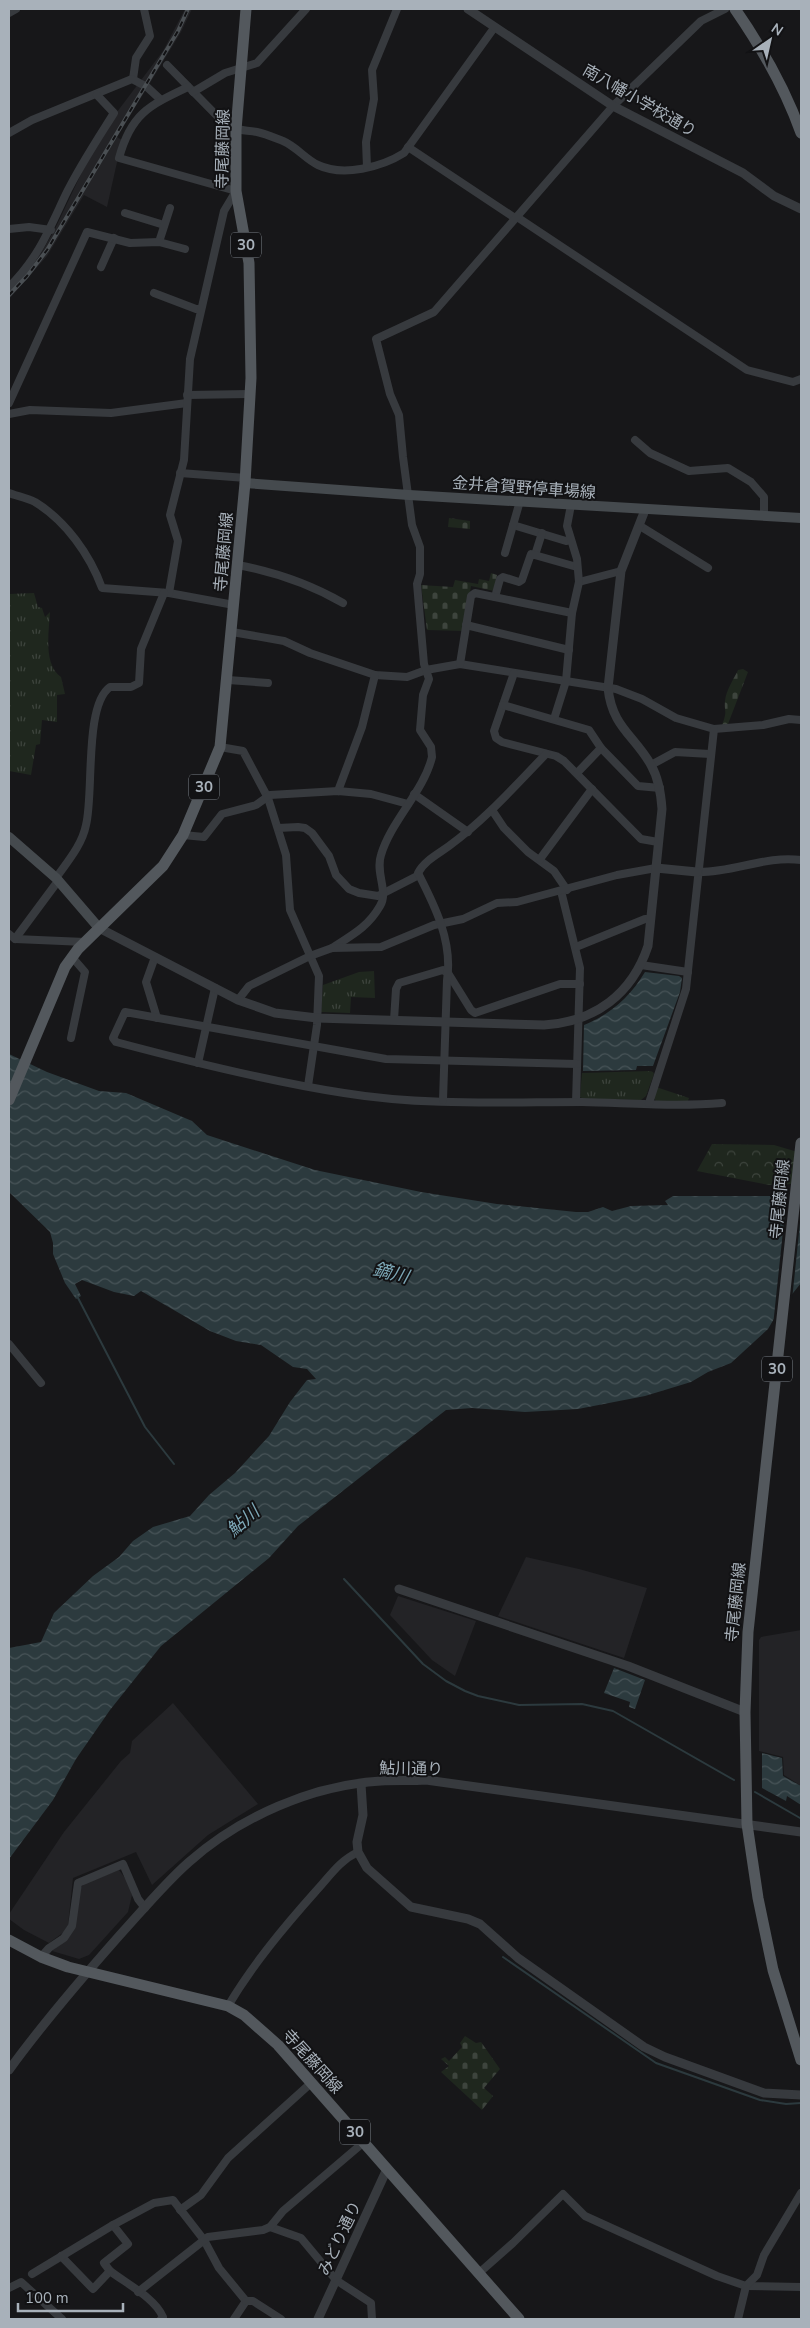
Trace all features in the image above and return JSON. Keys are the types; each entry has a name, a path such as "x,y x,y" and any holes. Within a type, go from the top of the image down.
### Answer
{"main road":[{"name":"寺尾藤岡線","path":"9,1100 59,978 84,942 163,866 183,835 220,747 228,680 245,480 249,394 251,289 249,263 236,190 236,130 246,9"},
{"path":"735,9 757,40 774,71 801,133"},
{"name":"金井倉賀野停車場線","path":"245,480 408,495 801,518"},
{"path":"9,837 57,879 99,928"},
{"name":"寺尾藤岡線","path":"801,1144 752,1595 746,1657 745,1712 747,1824 758,1898 773,1970 801,2060"},
{"name":"寺尾藤岡線","path":"9,1940 41,1957 86,1973 228,2006 263,2029 519,2319"}],"street":[{"path":"9,13 16,9"},
{"path":"133,80 136,58 150,36 144,9"},
{"path":"11,935 57,879 79,844 87,823 92,780 90,745 101,697 110,687 131,687 140,683 141,650 166,593 178,541 170,515 184,460 190,359 224,211 236,190 119,158 126,134 132,122 161,100 190,90 225,73 258,63 306,9"},
{"path":"367,167 366,142 374,99 372,70 397,9"},
{"name":"南八幡小学校通り","path":"468,9 613,106 743,174 774,196 801,210"},
{"path":"238,1000 249,986 310,956 332,948 364,928 382,905 384,894 379,879 380,856 432,757 431,747 420,730 423,695 429,678 426,670 417,584 420,574 420,547 412,525 402,458 399,416 390,394 376,339 434,312 613,106 701,21 725,9"},
{"path":"167,65 227,126 236,130 264,134 289,144 317,165 323,167 338,170 367,167 394,159 408,147 494,28"},
{"path":"9,132 32,120 133,80"},
{"path":"133,80 148,88 161,100"},
{"path":"9,287 51,230 65,196 88,152 114,113 97,95"},
{"path":"408,147 747,370 793,382 801,379"},
{"path":"159,242 170,208"},
{"path":"126,213 164,225"},
{"path":"9,229 29,227 51,230"},
{"path":"9,403 87,232 130,243 159,242 185,250"},
{"path":"101,267 114,238"},
{"path":"154,293 196,309 201,309"},
{"path":"187,394 249,394"},
{"path":"9,414 30,410 111,413 187,403"},
{"path":"635,440 650,453 690,471 723,468 739,473 764,497 764,516"},
{"path":"180,473 245,480"},
{"path":"9,493 36,503 69,532 88,561 102,588 166,593 234,605"},
{"path":"505,553 520,501"},
{"path":"554,719 566,681 572,613 579,582 577,559 567,526 571,505"},
{"path":"99,928 238,1000 275,1013 317,1018 544,1025 579,1019 593,1014 609,1004 626,987 641,965 648,946 662,810 660,788 651,765 618,722 608,688 621,571 645,510"},
{"path":"513,525 566,541 570,540"},
{"path":"640,526 708,568"},
{"path":"535,555 542,533"},
{"path":"495,597 500,579 503,577 519,582 522,580 531,554 577,567"},
{"path":"238,565 272,572 327,594 343,603"},
{"path":"579,582 621,571"},
{"path":"460,664 471,596 475,593 572,613"},
{"path":"466,625 569,650"},
{"path":"232,632 284,641 310,653 375,675 407,678 426,670 460,664 608,688 642,699 676,718 714,729 801,720"},
{"path":"514,673 494,731 496,738 556,756 577,773 641,839 658,842"},
{"path":"338,791 362,727 375,675"},
{"path":"228,680 268,683"},
{"path":"503,705 589,730 601,748 638,786 660,788"},
{"path":"649,1103 684,995 688,972 697,872 714,729"},
{"path":"220,747 243,751 268,798 278,828 288,870 290,910 293,922 319,976 317,1018 308,1086"},
{"path":"577,773 601,748"},
{"path":"651,765 675,752 710,754"},
{"path":"443,1100 448,973 450,964 442,924 419,875 422,865 468,832 546,754"},
{"path":"540,859 592,789"},
{"path":"183,835 204,837 226,812 256,804 270,795 338,791 371,794 408,804"},
{"path":"414,794 468,832"},
{"path":"492,810 504,828 528,852 554,871 564,891 580,962 576,1102"},
{"path":"278,828 305,828 312,833 329,856 336,875 349,889 367,895 384,894 419,875"},
{"path":"332,948 381,947 434,925 463,919 496,903 517,902 564,891 617,875 656,868 697,872 725,870 778,859 801,860"},
{"path":"576,947 651,919"},
{"path":"11,935 84,942"},
{"path":"71,1038 85,972 72,957"},
{"path":"155,957 146,982 156,1018"},
{"path":"641,965 688,972"},
{"path":"394,1020 396,989 399,983 443,970 448,973 471,1010 476,1013 560,984 580,984"},
{"path":"198,1062 215,988"},
{"path":"577,1064 386,1059 125,1012 113,1038 116,1042 198,1062 354,1094 443,1100 649,1103 689,1106 722,1103"},
{"path":"9,1344 41,1384"},
{"path":"398,1589 628,1666 745,1712"},
{"name":"鮎川通り","path":"9,2070 40,2028 86,1973 189,1862 211,1844 249,1820 271,1809 304,1797 379,1781 426,1780 801,1832"},
{"path":"361,1784 363,1815 358,1852 367,1868 411,1907 468,1919 480,1924 518,1958 644,2046 664,2057 764,2093 801,2095"},
{"path":"228,2006 248,1972 297,1911 344,1859 358,1852"},
{"path":"41,1957 49,1948 64,1938 72,1926 76,1886 82,1880 123,1864 138,1899 145,1908"},
{"path":"180,2210 201,2195 228,2158 312,2083"},
{"path":"138,2292 208,2237 263,2230 270,2227 283,2211 364,2142"},
{"name":"みどり通り","path":"318,2319 387,2169"},
{"path":"738,2319 746,2286 757,2276 764,2255 801,2193"},
{"path":"479,2273 513,2244 563,2194 585,2216 717,2276 746,2286 801,2287"},
{"path":"32,2274 113,2225 154,2203 173,2200 204,2240 219,2268 246,2301"},
{"path":"113,2225 128,2244 104,2263 110,2271 152,2301 160,2310 163,2317 161,2319"},
{"path":"270,2227 300,2238 336,2280 371,2303 372,2319"},
{"path":"61,2256 94,2289 110,2271"},
{"path":"9,2288 21,2282 62,2319"},
{"path":"234,2319 246,2301"},
{"path":"246,2301 253,2301 281,2319"}],"shaded area":[{"path":"185,9 192,9 181,32 117,137 122,140 107,207 84,195 47,256 9,299 9,292 41,253 54,231 91,153 117,112 163,51"},
{"path":"526,1557 579,1569 647,1588 624,1658 498,1616"},
{"path":"398,1596 476,1621 455,1676 432,1660 390,1615"},
{"path":"801,1630 801,1786 784,1775 783,1757 759,1751 759,1640 761,1637"},
{"path":"173,1703 258,1804 208,1835 152,1885 136,1852 73,1878 68,1925 64,1932 49,1943 24,1930 9,1919 9,1914 64,1832 121,1761 130,1753 132,1741"},
{"path":"119,1870 128,1882 132,1895 128,1912 89,1955 79,1959 52,1951 69,1937 74,1929 79,1890 84,1884"}],"green space":[{"path":"449,518 470,521 470,529 448,527"},
{"path":"491,573 497,575 494,591 471,586 464,631 427,630 421,585 453,587 455,580 478,584 479,579 489,581"},
{"path":"34,593 38,607 42,608 45,617 50,612 49,656 55,671 61,677 65,694 57,695 57,722 42,720 40,744 36,745 31,775 9,771 9,594"},
{"path":"743,669 748,672 728,724 722,725 725,714 725,701 730,685 738,670"},
{"path":"374,971 375,998 351,997 350,1013 321,1012 323,985 359,972"},
{"path":"649,1071 654,1074 646,1096 641,1100 584,1099 580,1097 582,1073"},
{"path":"656,1087 689,1098 687,1103 656,1101 653,1097"},
{"path":"712,1144 774,1145 801,1153 791,1184 769,1185 697,1171"},
{"path":"465,2036 476,2043 481,2042 500,2069 484,2088 493,2096 482,2110 441,2072 449,2066 441,2059 445,2057 449,2061 462,2047 460,2043"}],"water":[{"path":"645,972 682,978 680,992 653,1066 637,1066 636,1070 583,1071 584,1025 603,1016 619,1004"},
{"path":"9,1054 47,1072 99,1091 126,1093 192,1121 207,1135 315,1170 421,1192 497,1204 576,1212 588,1212 603,1207 612,1211 631,1206 668,1205 665,1201 673,1196 801,1196 801,1283 778,1312 768,1329 731,1363 708,1372 691,1382 645,1396 578,1409 525,1412 472,1408 446,1410 298,1526 269,1558 161,1646 110,1710 76,1759 53,1800 9,1859 9,1648 41,1642 54,1613 93,1576 119,1557 133,1541 153,1527 190,1516 209,1495 235,1473 269,1436 290,1402 307,1380 316,1379 307,1369 293,1367 261,1345 236,1341 210,1331 141,1291 134,1296 114,1292 82,1280 75,1284 81,1296 76,1299 65,1283 53,1254 50,1232 9,1192"},
{"path":"614,1668 645,1680 635,1709 629,1707 630,1702 604,1693"},
{"path":"762,1753 782,1758 783,1776 801,1786 801,1805 787,1796 786,1801 762,1788"}],"pier":[{"path":"787,1193 801,1193 801,1213 792,1300 780,1313 773,1326"}],"waterway":[{"path":"77,1296 145,1427 174,1464"},
{"path":"344,1579 423,1664 446,1681 465,1691 478,1696 519,1705 582,1704 613,1711 734,1780"},
{"path":"755,1792 800,1818"},
{"path":"503,1957 656,2063 760,2100 786,2104 801,2103"}],"railway":[{"path":"9,295 47,250 178,31 188,9"}],"water label":[{"name":"鏑川","path":"391,1273"},
{"name":"鮎川","path":"243,1521"}]}
